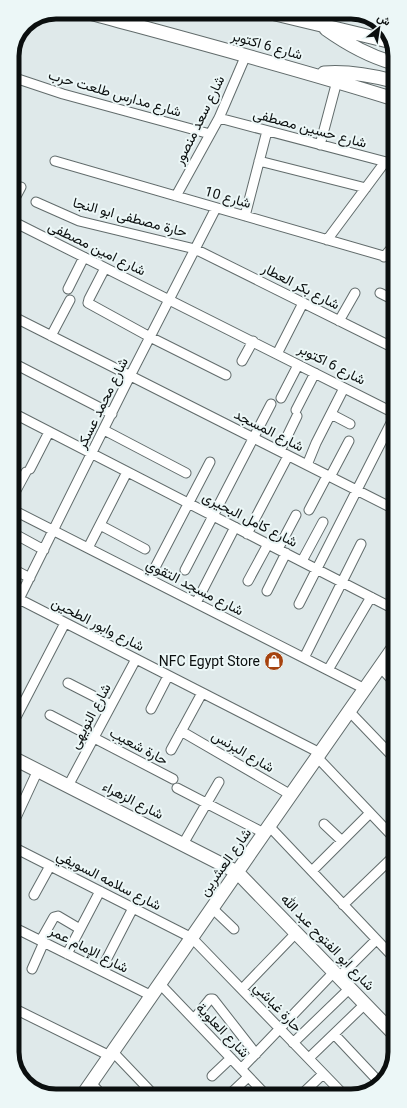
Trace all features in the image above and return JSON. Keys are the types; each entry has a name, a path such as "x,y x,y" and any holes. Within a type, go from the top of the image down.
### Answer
{"main road":[{"name":"شارع 6 اكتوبر","path":"112,19 246,55 388,97"},
{"path":"294,19 384,40"},
{"path":"322,26 340,39 360,50 388,61"},
{"path":"312,74 334,72 356,73 388,80"},
{"name":"شارع العشرين","path":"87,1089 388,656"},
{"name":"شارع الزهراء","path":"19,761 237,872"},
{"name":"شارع ابو الفتوح عبد الله","path":"237,872 388,1028"}],"street":[{"name":"شارع سعد منصور","path":"176,196 219,118 246,55"},
{"name":"شارع مدارس طلعت حرب","path":"19,79 63,94 210,134"},
{"path":"320,145 337,81"},
{"name":"شارع حسين مصطفى","path":"219,118 388,162"},
{"path":"245,216 267,131"},
{"name":"شارع 10","path":"55,161 388,258"},
{"path":"259,161 366,188"},
{"path":"327,240 366,188 388,165"},
{"path":"19,191 21,187"},
{"name":"حارة مصطفى ابو النجا","path":"36,202 79,221 195,249"},
{"name":"شارع محمد عسكر","path":"19,594 30,578 130,376 216,208"},
{"name":"شارع امين مصطفى","path":"19,224 170,299"},
{"name":"شارع بكر العطار","path":"195,249 339,321 388,342"},
{"path":"384,257 388,252"},
{"path":"68,289 84,257"},
{"path":"105,268 88,303 150,337 226,375"},
{"path":"339,321 355,292"},
{"path":"380,293 388,297"},
{"name":"شارع 6 اكتوبر","path":"170,299 388,410"},
{"path":"51,336 70,300"},
{"path":"277,354 303,303"},
{"name":"شارع المسجد","path":"19,320 388,506"},
{"path":"242,361 253,341"},
{"path":"281,398 298,365"},
{"path":"19,367 112,414"},
{"path":"247,534 284,454 297,413 315,373"},
{"path":"307,465 316,443 344,388"},
{"path":"185,570 271,404"},
{"path":"331,414 350,424"},
{"name":"شارع كامل البحيرى","path":"19,416 388,606"},
{"path":"299,604 388,429"},
{"path":"104,430 186,473"},
{"path":"19,486 50,432"},
{"path":"309,510 349,441"},
{"path":"150,579 210,462"},
{"path":"88,548 127,472"},
{"name":"شارع مسجد التقوي","path":"19,513 365,689"},
{"path":"267,591 296,515"},
{"path":"302,561 323,522"},
{"path":"100,525 145,549"},
{"path":"196,603 235,527"},
{"path":"19,536 44,550"},
{"path":"248,581 268,544"},
{"path":"304,658 360,544"},
{"path":"19,572 30,578"},
{"path":"328,670 371,597"},
{"name":"شارع وابور الطحين","path":"19,600 202,693 319,755 388,832"},
{"path":"19,711 65,623"},
{"name":"شارع النويهى","path":"68,786 136,659"},
{"path":"380,667 388,676"},
{"path":"151,708 168,676"},
{"path":"68,683 111,706"},
{"path":"171,750 202,693"},
{"path":"349,711 388,753"},
{"name":"حارة شعيب","path":"50,715 173,779"},
{"name":"شارع البرنس","path":"181,731 291,795"},
{"path":"19,811 38,770"},
{"path":"183,844 219,782"},
{"path":"177,788 206,804 266,830 312,871 388,953"},
{"path":"312,871 370,813"},
{"path":"324,824 342,841"},
{"name":"شارع سلامه السويفي","path":"19,850 192,938"},
{"path":"344,905 388,862"},
{"path":"34,895 50,866"},
{"path":"67,954 100,891"},
{"path":"101,970 133,908"},
{"path":"212,908 234,929"},
{"path":"32,969 42,941 54,917 58,916 80,929"},
{"name":"شارع الإمام عمر","path":"19,930 152,996"},
{"path":"242,990 296,933"},
{"name":"حارة غباشي","path":"192,938 309,1058 336,1089"},
{"path":"241,1069 336,974 376,940"},
{"name":"شارع العلوية","path":"160,984 260,1089"},
{"path":"293,1042 350,988"},
{"path":"194,1019 210,999 213,999 256,1054"},
{"path":"309,1058 365,1004"},
{"path":"19,1010 111,1054 148,1089"},
{"path":"334,1034 376,1079"},
{"path":"212,1076 231,1058"},
{"path":"308,1089 324,1074"},
{"path":"234,1089 248,1076"},
{"path":"91,1083 97,1089"}],"place":[{"name":"NFC Egypt Store","path":"274,661"}]}
